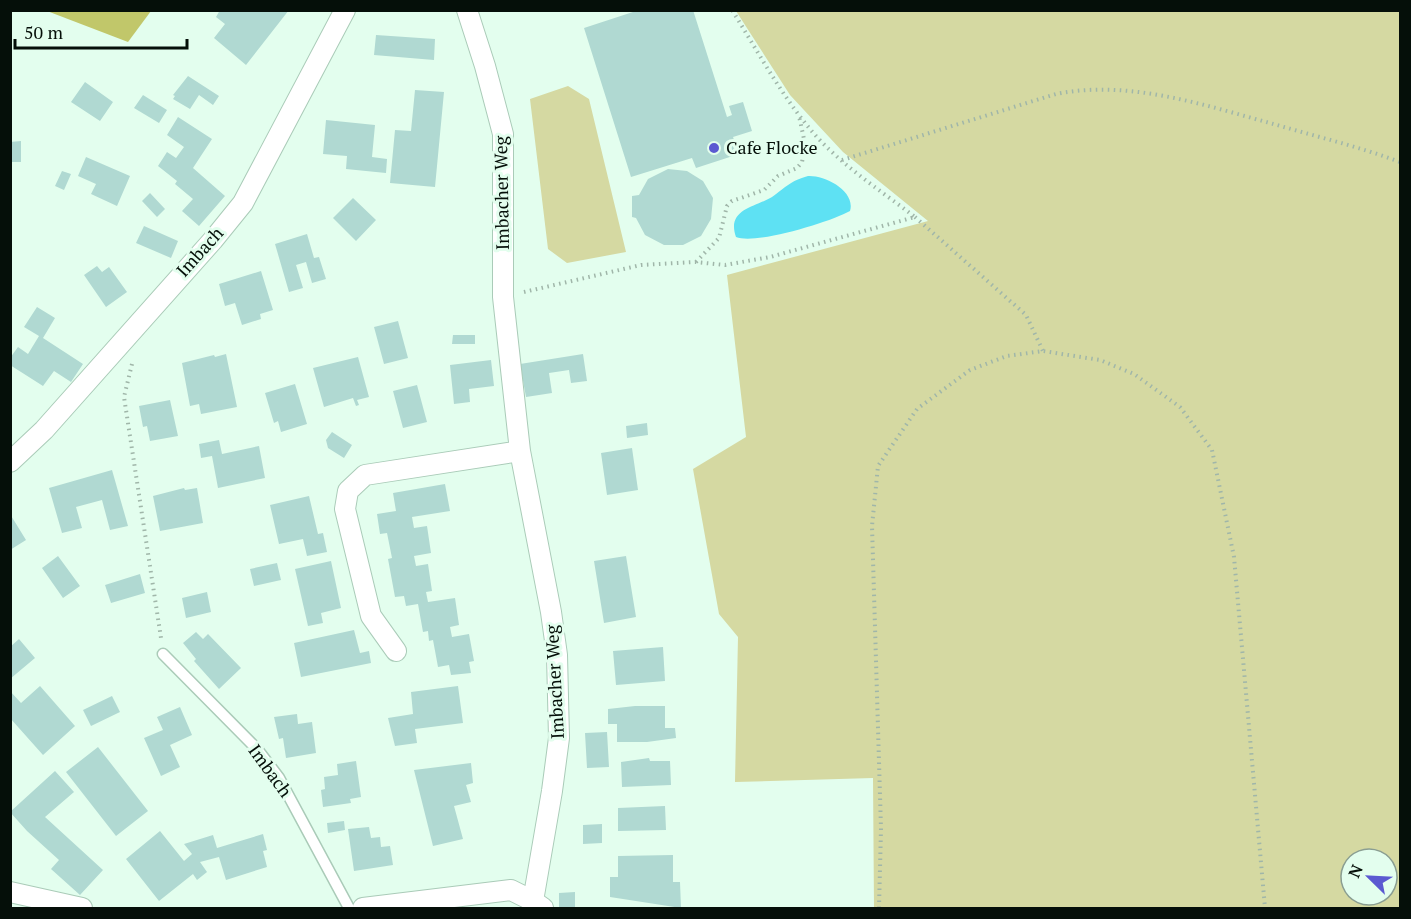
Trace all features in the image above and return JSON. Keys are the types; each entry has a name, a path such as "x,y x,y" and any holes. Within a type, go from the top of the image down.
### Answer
{"street":[{"name":"Imbach","path":"10,462 44,430 213,240 243,203 345,10"},
{"name":"Imbacher Weg","path":"466,10 485,66 502,134 503,297 520,451 557,655 559,738 538,905"},
{"path":"396,651 371,616 345,509 348,491 364,476 520,451"},
{"path":"363,909 511,890 538,905"},
{"path":"10,892 82,909"}],"lane":[{"name":"Imbach","path":"163,654 257,749 279,778 349,909"}],"path":[{"path":"732,10 811,130 842,160 915,217 1026,315 1043,351"},
{"path":"842,160 1056,94 1079,89 1107,89 1142,93 1208,106 1401,162"},
{"path":"695,262 719,238 727,206 732,201 764,189 778,176 797,168 802,162 804,139 799,114"},
{"path":"503,297 641,265 695,262 725,265 770,257 915,217"},
{"path":"879,909 881,829 872,526 878,466 916,409 970,370 1007,356 1043,351 1100,360 1134,374 1180,407 1212,450 1234,556 1265,909"},
{"path":"133,363 124,397 163,654"}],"green space":[{"path":"47,11 151,11 128,42"},
{"path":"736,11 1400,11 1400,908 874,908 873,778 735,782 738,637 719,614 693,469 746,437 727,275 928,221 843,152 790,95"},
{"path":"568,86 589,99 626,252 567,263 548,249 530,99"}],"water":[{"path":"808,176 823,178 844,191 851,204 850,211 827,221 776,235 746,239 736,237 735,220 744,210 772,197 792,182"}],"building":[{"path":"220,10 289,10 246,65 214,38 225,24 216,17"},
{"path":"639,10 693,10 727,117 732,115 729,106 743,102 752,131 733,137 739,154 696,168 692,158 631,177 584,28"},
{"path":"376,35 435,39 434,60 374,55"},
{"path":"188,76 219,96 213,105 199,95 190,109 173,99 175,96 173,95"},
{"path":"85,82 113,102 100,121 71,102"},
{"path":"415,90 444,92 435,187 390,183 395,130 411,131"},
{"path":"143,95 167,110 159,123 134,108"},
{"path":"178,117 212,139 193,168 225,196 199,226 182,211 193,199 175,184 177,181 158,166 167,152 176,158 184,147 167,135"},
{"path":"326,120 375,125 372,157 387,159 386,173 346,169 347,156 323,154"},
{"path":"21,141 21,162 10,162 10,142"},
{"path":"86,157 130,176 117,206 91,194 96,184 78,176"},
{"path":"668,169 687,171 703,181 713,198 711,219 701,236 683,245 664,245 645,235 636,218 632,217 632,196 639,195 648,179"},
{"path":"62,171 71,174 64,190 55,186"},
{"path":"150,193 165,209 157,217 142,201"},
{"path":"353,198 376,220 356,241 333,218"},
{"path":"144,226 178,241 171,258 136,243"},
{"path":"307,234 314,258 319,257 326,279 312,283 306,262 296,265 303,288 289,292 275,244"},
{"path":"97,266 102,272 109,267 127,292 106,307 84,275"},
{"path":"261,271 273,310 260,314 261,319 242,325 235,303 225,306 219,284"},
{"path":"37,307 55,318 43,338 83,364 71,382 54,371 43,386 10,365 10,358 18,347 28,354 39,336 24,327"},
{"path":"398,321 408,358 384,364 374,327"},
{"path":"453,335 475,335 475,344 452,344"},
{"path":"226,354 237,407 201,414 199,404 190,406 182,363"},
{"path":"583,354 587,381 571,383 569,370 549,373 552,393 526,397 520,364"},
{"path":"358,357 369,397 357,400 359,405 356,406 353,398 324,407 313,368"},
{"path":"491,360 494,386 469,389 470,402 454,404 450,365"},
{"path":"295,384 307,424 281,432 278,421 274,423 265,393"},
{"path":"417,385 427,422 403,428 393,391"},
{"path":"170,400 178,436 150,441 147,426 143,427 139,406"},
{"path":"647,423 648,435 627,438 626,426"},
{"path":"332,432 352,445 344,458 328,448 326,440"},
{"path":"219,440 222,454 259,446 265,478 218,488 212,456 201,458 199,444"},
{"path":"632,448 638,490 607,495 601,453"},
{"path":"112,470 128,526 110,530 102,500 76,507 82,528 62,533 49,488"},
{"path":"445,484 450,511 412,517 414,528 427,526 431,553 414,556 416,566 428,564 432,591 426,592 428,602 455,598 459,625 450,627 452,637 469,634 474,661 469,662 471,673 451,675 449,665 438,667 433,640 429,641 428,631 423,632 418,604 406,606 404,596 395,597 388,559 392,558 387,533 380,534 377,514 396,511 393,493"},
{"path":"184,488 185,490 197,488 203,523 160,531 153,496"},
{"path":"309,496 318,534 323,533 327,552 307,556 303,539 279,544 270,505"},
{"path":"10,514 26,540 10,550"},
{"path":"58,556 80,586 63,598 42,568"},
{"path":"626,556 636,617 604,623 594,561"},
{"path":"331,561 341,608 321,613 323,623 308,626 295,569"},
{"path":"277,563 281,580 254,586 250,569"},
{"path":"140,574 145,593 111,603 105,585"},
{"path":"207,592 211,612 186,618 182,598"},
{"path":"354,630 360,653 369,651 371,663 301,677 294,643"},
{"path":"196,632 203,639 208,634 241,668 219,689 194,661 196,659 183,643"},
{"path":"19,639 35,658 10,679 10,647"},
{"path":"663,647 665,681 616,685 613,651"},
{"path":"40,686 75,726 43,755 10,718 10,691 21,703"},
{"path":"458,686 463,723 415,729 417,743 395,746 388,718 413,714 411,692"},
{"path":"112,696 120,712 91,726 83,710"},
{"path":"665,706 665,728 675,728 676,738 647,742 617,742 617,724 608,724 608,709"},
{"path":"180,707 192,735 170,745 180,767 161,776 144,738 163,730 157,717"},
{"path":"297,714 298,724 312,722 316,753 286,758 283,738 279,739 274,717"},
{"path":"607,732 609,767 587,768 585,733"},
{"path":"98,747 148,811 116,836 66,772"},
{"path":"649,758 650,761 670,761 671,785 622,787 621,762"},
{"path":"356,761 361,797 350,799 351,803 323,807 321,790 325,789 324,777 338,775 337,764"},
{"path":"471,763 473,783 466,785 471,802 454,806 463,839 433,846 414,770"},
{"path":"55,771 74,792 45,817 103,870 80,895 51,869 59,860 10,812"},
{"path":"665,806 666,830 618,831 618,808"},
{"path":"344,821 345,830 328,833 327,823"},
{"path":"602,824 602,843 583,844 583,825"},
{"path":"369,827 371,838 380,837 381,847 390,846 393,865 354,871 348,829"},
{"path":"160,831 184,861 192,854 184,844 213,835 217,848 263,834 267,850 263,851 267,867 226,880 219,857 200,862 207,872 197,880 193,874 159,901 126,859"},
{"path":"673,855 673,882 680,882 681,908 610,897 610,877 618,877 618,856"},
{"path":"575,892 575,908 559,908 559,893"}],"place":[{"name":"Cafe Flocke","path":"714,148"}]}
